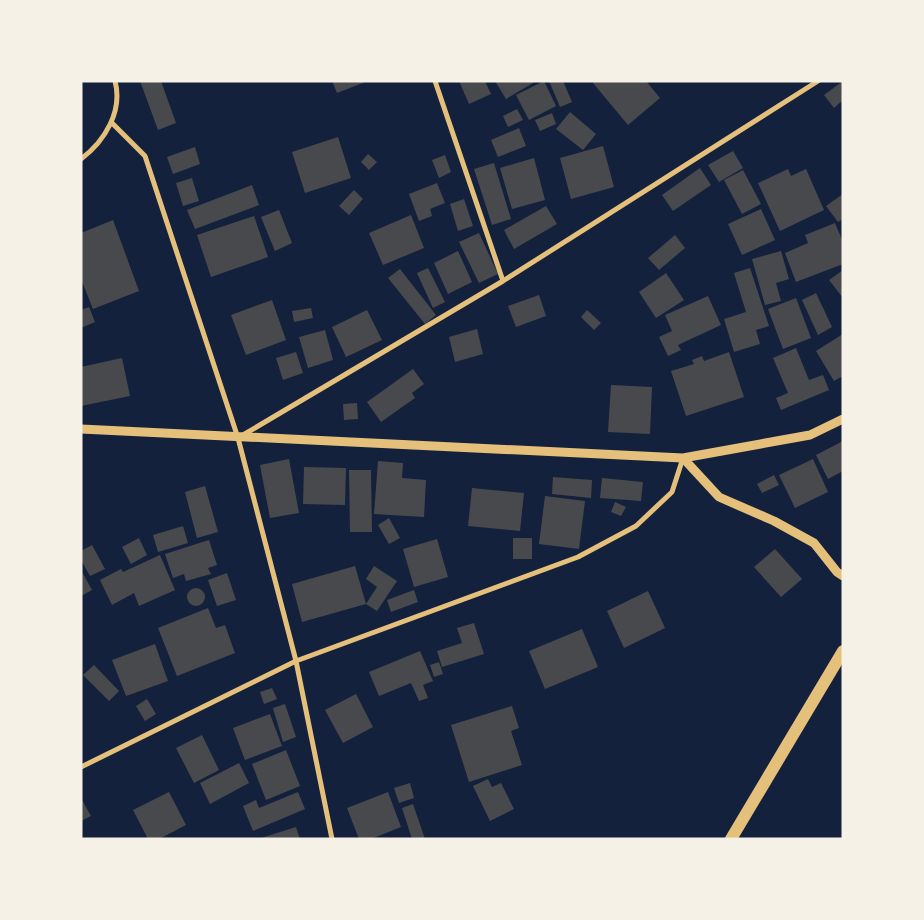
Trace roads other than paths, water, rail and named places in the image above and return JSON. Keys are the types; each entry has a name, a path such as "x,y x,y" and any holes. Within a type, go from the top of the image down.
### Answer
{"main road":[{"path":"731,839 843,651"}],"street":[{"path":"81,159 89,153 112,123 119,96 115,81"},
{"path":"435,81 503,281"},
{"path":"238,438 503,281 818,81"},
{"path":"112,123 145,156 238,438 296,661 332,839"},
{"path":"81,429 682,458 810,435 843,419"},
{"path":"682,458 719,497 774,521 814,543 837,572 843,576"},
{"path":"81,767 296,661 578,557 636,526 672,492 682,458"}]}
